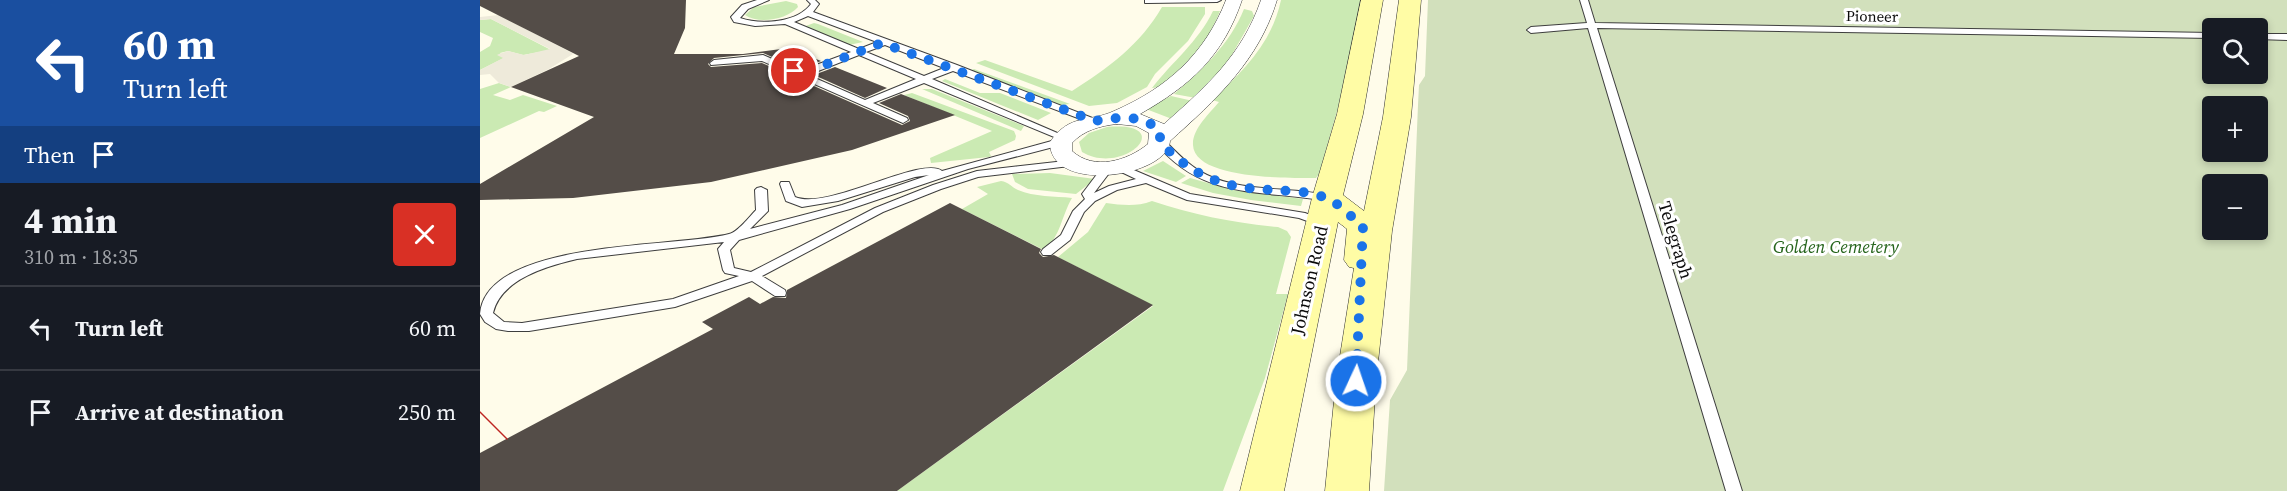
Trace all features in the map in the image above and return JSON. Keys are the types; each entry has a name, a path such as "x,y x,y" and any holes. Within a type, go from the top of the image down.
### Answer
{"main road":[{"name":"Johnson Road","path":"1262,491 1324,214 1350,114 1372,0"},
{"path":"1356,381 1376,231 1397,117 1410,0"},
{"path":"1324,214 1363,226 1356,381 1347,491"}],"street":[{"path":"1116,118 1159,96 1194,69 1219,37 1234,0"},
{"path":"1161,139 1160,131 1154,125 1144,121 1116,118 1095,121 1082,126 1063,140 1061,153 1074,164 1085,167 1113,167 1142,159 1153,153 1161,139 1234,68 1264,22 1269,0"}],"lane":[{"path":"765,0 738,12 736,20 753,25 785,21 807,13 815,3 811,0"},
{"path":"1148,1 1216,0"},
{"name":"Telegraph","path":"1584,0 1734,491"},
{"path":"807,13 1095,121"},
{"path":"785,21 1063,140"},
{"name":"Pioneer","path":"1531,30 1592,25 2202,36"},
{"path":"2268,37 2287,37"},
{"path":"801,74 882,43"},
{"path":"714,63 763,58 903,120"},
{"path":"866,104 963,63"},
{"path":"1090,199 1088,194 1113,167 1187,197 1301,215 1314,220 1324,214 1308,194 1255,189 1211,181 1177,160 1161,139"},
{"path":"1063,140 964,167 846,207 735,237 577,255 553,261 520,275 503,286 488,303 486,313 500,326 535,326 675,303 753,276 879,210 938,187 977,174 1074,164"},
{"path":"785,184 790,200 802,204 838,198 914,174 964,167"},
{"path":"1047,252 1066,237 1079,211 1090,199 1113,188 1145,180"},
{"path":"761,190 762,211 724,249 725,259 729,270 753,276 780,293"}],"green space":[{"path":"1281,0 1361,0 1338,108 1316,178 1267,177 1226,171 1209,165 1198,156 1193,145 1198,127 1219,102 1212,100 1255,55 1271,30"},
{"name":"Golden Cemetery","path":"1428,0 2287,0 2287,491 1384,491 1390,400 1407,370 1419,85 1425,76"},
{"path":"786,1 797,4 798,7 787,15 758,20 745,15 754,7"},
{"path":"1162,7 1205,7 1205,14 1188,41 1155,74 1147,87 1117,103 1089,106 976,63 985,60 1072,91 1098,74 1134,44"},
{"path":"1244,9 1252,11 1254,16 1218,79 1196,98 1174,94 1205,66 1223,45"},
{"path":"1213,11 1220,11 1210,33 1193,58 1173,79 1152,88 1192,42"},
{"path":"491,19 551,50 523,55 508,51 500,53 504,58 480,70 480,52 490,46 493,38 480,32 480,20"},
{"path":"814,23 863,42 849,45 803,27"},
{"path":"974,69 1070,104 1061,105 969,71"},
{"path":"945,79 980,93 1000,93 1051,113 1038,120 942,81"},
{"path":"499,83 511,87 493,95 510,100 523,95 557,106 544,112 539,111 480,138 480,89"},
{"path":"922,89 932,89 1024,126 1021,131"},
{"path":"912,93 1014,131 1015,140 989,152 991,156 989,157 931,163 930,158 992,131 904,95"},
{"path":"1171,96 1193,101 1172,119 1146,109"},
{"path":"1107,127 1128,127 1139,132 1142,139 1137,147 1114,158 1098,158 1082,152 1079,142 1089,133"},
{"path":"1163,161 1186,176 1176,182 1143,171"},
{"path":"1050,173 1095,179 1076,194 1028,189 1015,182 1012,174"},
{"path":"1190,178 1233,190 1303,199 1301,206 1213,193 1181,183"},
{"path":"1001,181 1031,194 1072,198 1054,239 1044,250 962,209 988,194 977,187"},
{"path":"1152,201 1214,218 1278,227 1287,231 1291,237 1276,294 1288,294 1265,378 1223,491 897,491 1153,306 1058,257 1088,232 1106,203 1135,205"}],"shaded area":[{"path":"499,15 573,54 549,69 511,87 499,83 490,74 480,75 480,70 503,58 497,55 499,54 508,51 524,55 550,49 491,19 480,20 480,17"}],"building":[{"path":"480,0 686,0 685,28 674,54 743,54 789,48 821,61 800,69 763,53 714,58 708,64 711,67 762,63 902,125 910,121 908,116 879,103 901,94 955,115 852,150 711,182 573,198 480,200 480,184 594,117 511,87 579,56 480,6"},
{"path":"835,67 887,88 865,98 814,75"},
{"path":"950,203 1041,249 1039,253 1043,257 1054,255 1153,305 897,491 480,491 480,453 713,329 702,322 749,297 760,304 773,297 786,298 787,290"}],"tram line":[{"path":"480,412 507,439"}],"route":[{"path":"794,71 801,74 882,43 1095,121 1131,118 1154,125 1160,131 1160,142 1177,160 1211,181 1328,198 1363,226 1356,381"}]}
